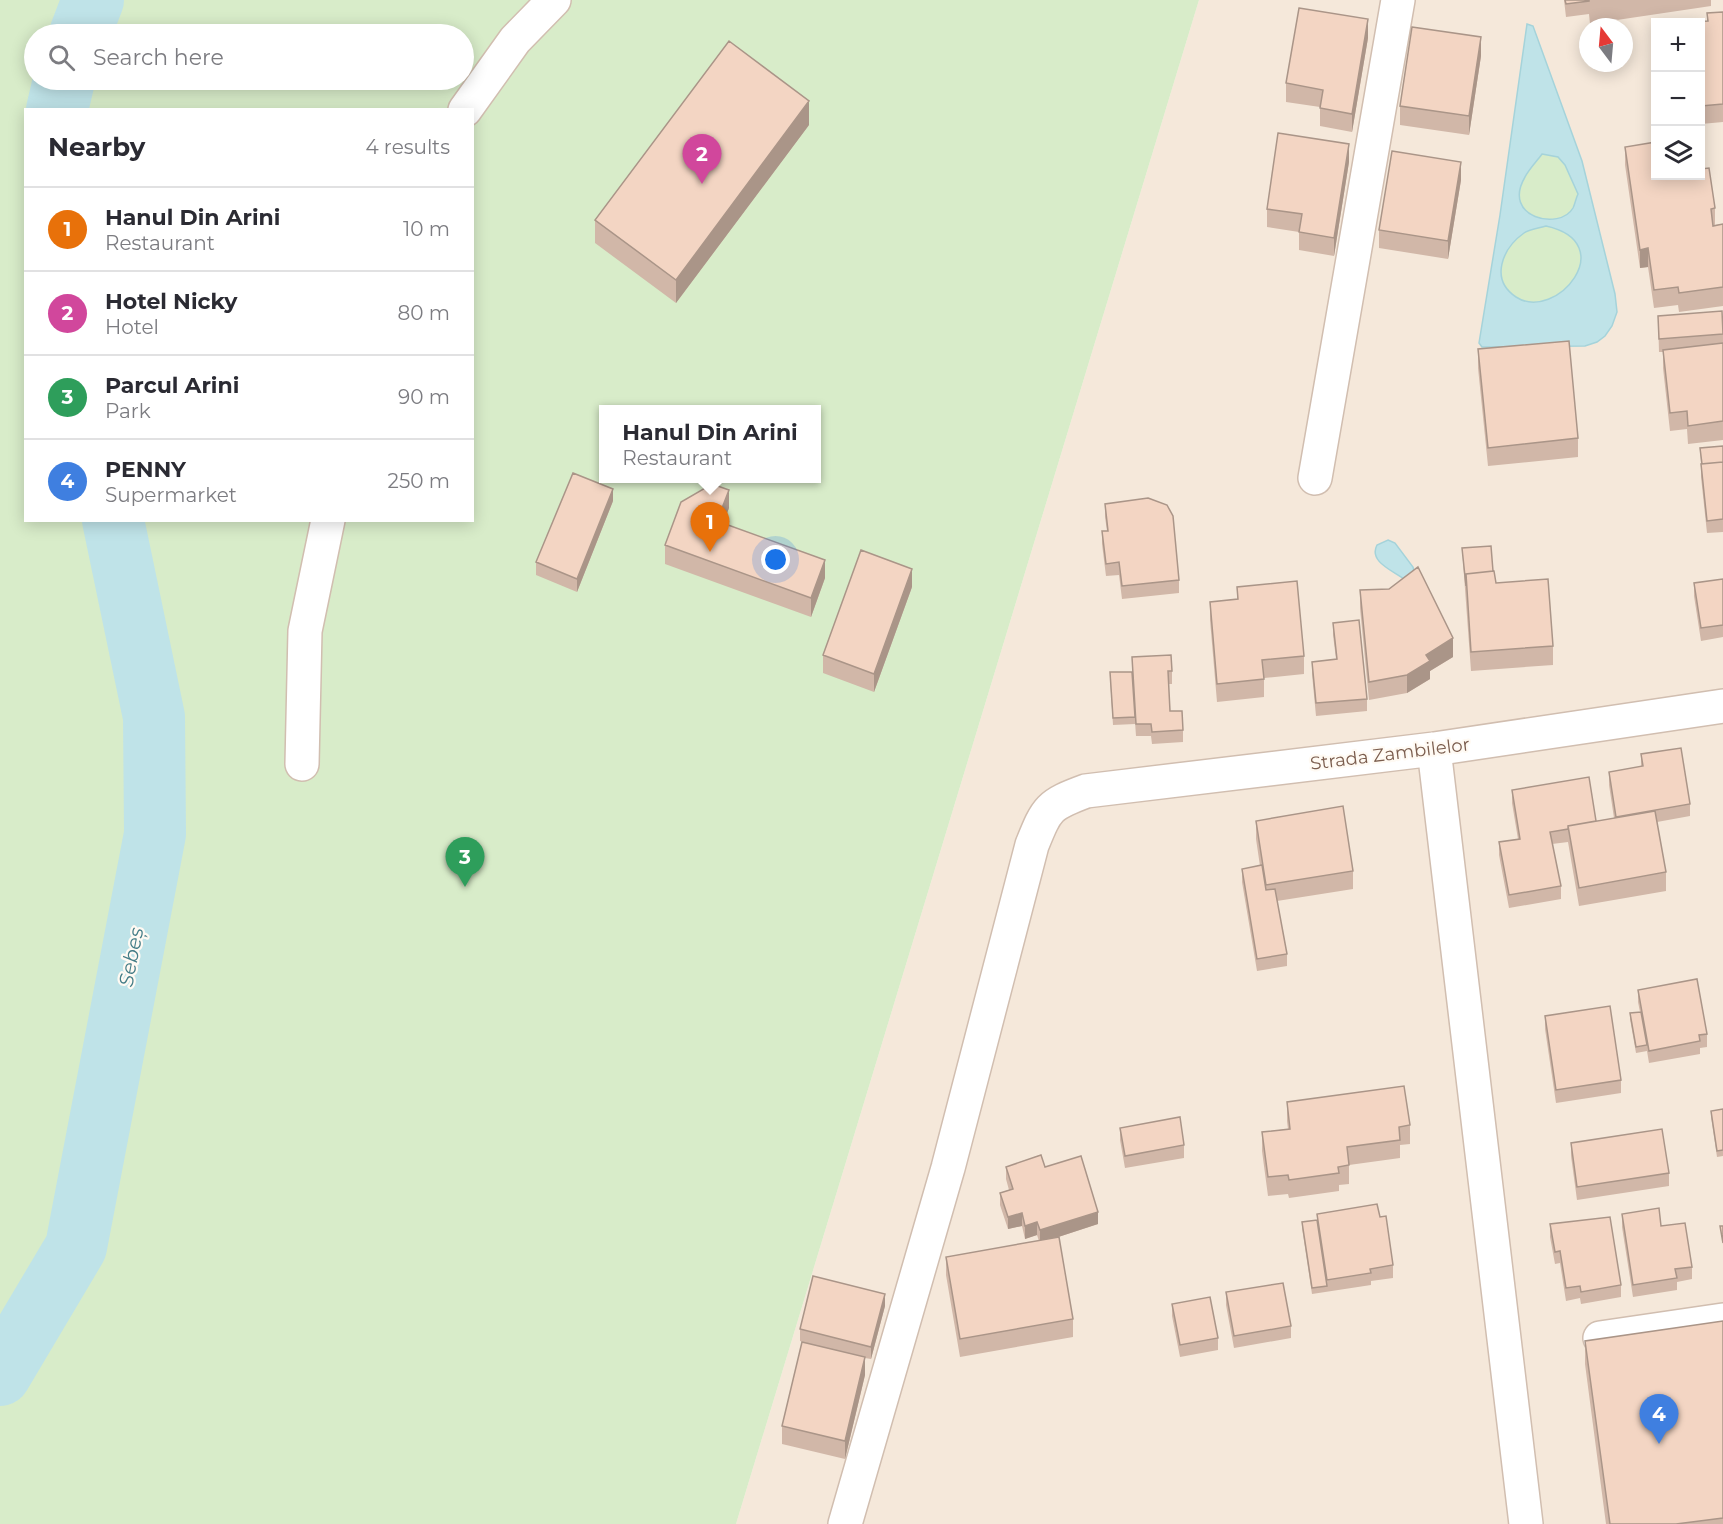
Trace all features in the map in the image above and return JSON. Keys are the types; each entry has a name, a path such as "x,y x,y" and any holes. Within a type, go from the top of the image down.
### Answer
{"street":[{"path":"466,108 515,40 554,0"},
{"path":"1315,478 1398,0"},
{"path":"302,764 305,631 328,522"},
{"name":"Strada Zambilelor","path":"845,1524 948,1168 1032,845 1043,818 1057,802 1086,791 1434,749 1723,706"},
{"path":"1434,749 1526,1524"},
{"path":"1600,1338 1723,1320"}],"shaded area":[{"path":"1199,0 1723,0 1723,1524 736,1524"}],"green space":[{"path":"0,0 1199,0 736,1524 0,1524"},
{"path":"1542,154 1558,157 1565,165 1578,194 1573,208 1566,215 1557,219 1535,216 1526,211 1521,202 1520,191 1525,177"},
{"path":"1546,226 1568,235 1579,248 1581,263 1574,278 1563,290 1548,299 1532,302 1516,297 1508,290 1503,282 1502,264 1505,255 1517,239 1526,232"}],"water":[{"path":"1527,24 1533,26 1582,161 1615,294 1617,312 1605,336 1585,346 1482,347 1479,343","holes":["1542,154 1558,157 1565,165 1578,194 1573,208 1566,215 1557,219 1535,216 1526,211 1521,202 1520,191 1525,177","1546,226 1568,235 1579,248 1580,263 1574,278 1563,290 1548,299 1532,302 1516,297 1508,290 1503,282 1502,264 1505,255 1517,239 1526,232"]},
{"path":"1388,540 1395,543 1413,567 1414,571 1405,580 1384,566 1376,556 1377,545"}],"building":[{"path":"1565,0 1589,0 1589,1 1566,4"},
{"path":"1299,8 1368,19 1352,114 1320,108 1323,90 1286,83"},
{"path":"1723,12 1723,104 1705,106 1705,21 1708,21 1707,13"},
{"path":"1412,27 1481,37 1469,116 1400,106"},
{"path":"729,41 809,101 676,280 595,220"},
{"path":"1278,133 1349,144 1334,238 1299,232 1302,214 1267,209"},
{"path":"1651,143 1651,180 1705,180 1705,168 1709,168 1715,208 1711,209 1713,226 1723,224 1723,287 1679,293 1678,287 1654,290 1648,248 1640,250 1625,147"},
{"path":"1392,151 1461,162 1448,241 1379,230"},
{"path":"1722,311 1723,334 1659,339 1658,316"},
{"path":"1569,341 1578,438 1488,448 1478,349"},
{"path":"1723,343 1723,421 1688,426 1687,411 1670,413 1663,350"},
{"path":"1723,446 1723,462 1702,464 1700,448"},
{"path":"1723,462 1723,519 1707,521 1701,464"},
{"path":"573,473 613,489 577,579 536,562"},
{"path":"712,484 729,490 717,521 825,560 811,598 665,545 681,502"},
{"path":"1148,498 1167,505 1173,516 1179,580 1122,586 1119,562 1106,564 1102,531 1108,531 1105,504"},
{"path":"1491,546 1493,571 1466,574 1466,586 1462,548"},
{"path":"861,550 912,569 874,674 823,655"},
{"path":"1418,567 1453,638 1426,655 1430,661 1407,675 1369,682 1360,590 1389,589"},
{"path":"1494,571 1496,583 1548,579 1553,646 1471,652 1466,574"},
{"path":"1723,579 1723,625 1701,628 1694,583"},
{"path":"1297,581 1304,656 1262,660 1264,679 1217,684 1210,602 1238,599 1237,587"},
{"path":"1359,620 1367,699 1316,703 1312,662 1337,659 1333,623"},
{"path":"1171,655 1172,671 1168,671 1170,711 1182,711 1183,730 1152,732 1151,724 1136,724 1132,657"},
{"path":"1110,672 1132,672 1135,717 1113,718"},
{"path":"1681,748 1690,804 1616,817 1609,772 1643,766 1641,754"},
{"path":"1589,777 1596,821 1550,832 1561,886 1509,895 1499,842 1520,839 1512,790"},
{"path":"1343,806 1353,871 1266,885 1256,821"},
{"path":"1655,811 1666,872 1579,888 1568,826"},
{"path":"1262,865 1266,890 1275,889 1287,954 1257,959 1242,869"},
{"path":"1697,979 1707,1034 1699,1035 1700,1041 1649,1051 1638,990"},
{"path":"1610,1006 1621,1080 1556,1090 1545,1016"},
{"path":"1641,1012 1647,1045 1636,1047 1630,1013"},
{"path":"1404,1086 1410,1125 1399,1127 1400,1140 1347,1147 1349,1165 1338,1167 1339,1173 1289,1180 1288,1175 1268,1177 1262,1132 1290,1129 1287,1102"},
{"path":"1723,1109 1723,1150 1717,1151 1711,1111"},
{"path":"1180,1117 1184,1145 1125,1156 1120,1128"},
{"path":"1662,1129 1669,1173 1577,1187 1571,1143"},
{"path":"1041,1155 1045,1167 1081,1156 1098,1212 1040,1230 1037,1222 1025,1226 1022,1213 1008,1217 1000,1193 1013,1189 1006,1167"},
{"path":"1377,1204 1380,1217 1386,1216 1393,1265 1370,1269 1371,1273 1327,1280 1317,1214"},
{"path":"1659,1208 1661,1226 1685,1223 1692,1267 1675,1269 1677,1278 1633,1285 1622,1214"},
{"path":"1610,1217 1621,1285 1581,1292 1580,1286 1566,1288 1560,1251 1555,1252 1550,1224"},
{"path":"1317,1220 1327,1286 1312,1288 1302,1222"},
{"path":"1720,1226 1723,1226 1723,1243"},
{"path":"1059,1237 1073,1319 960,1339 946,1257"},
{"path":"813,1276 885,1294 871,1347 800,1329"},
{"path":"1283,1283 1291,1326 1234,1336 1226,1292"},
{"path":"1210,1297 1218,1338 1180,1345 1172,1304"},
{"path":"1723,1321 1723,1518 1676,1524 1610,1524 1585,1341"},
{"path":"802,1342 865,1357 845,1441 782,1426"}],"waterway":[{"name":"Sebeș","path":"84,24 93,0"},
{"name":"Sebeș","path":"57,108 62,90"},
{"name":"Sebeș","path":"0,1375 76,1247 155,834 154,717 113,522"}],"place":[{"name":"Hotel Nicky","path":"702,184"},
{"name":"Hanul Din Arini","path":"710,552"},
{"name":"Parcul Arini","path":"465,887"},
{"name":"PENNY","path":"1659,1444"}]}
